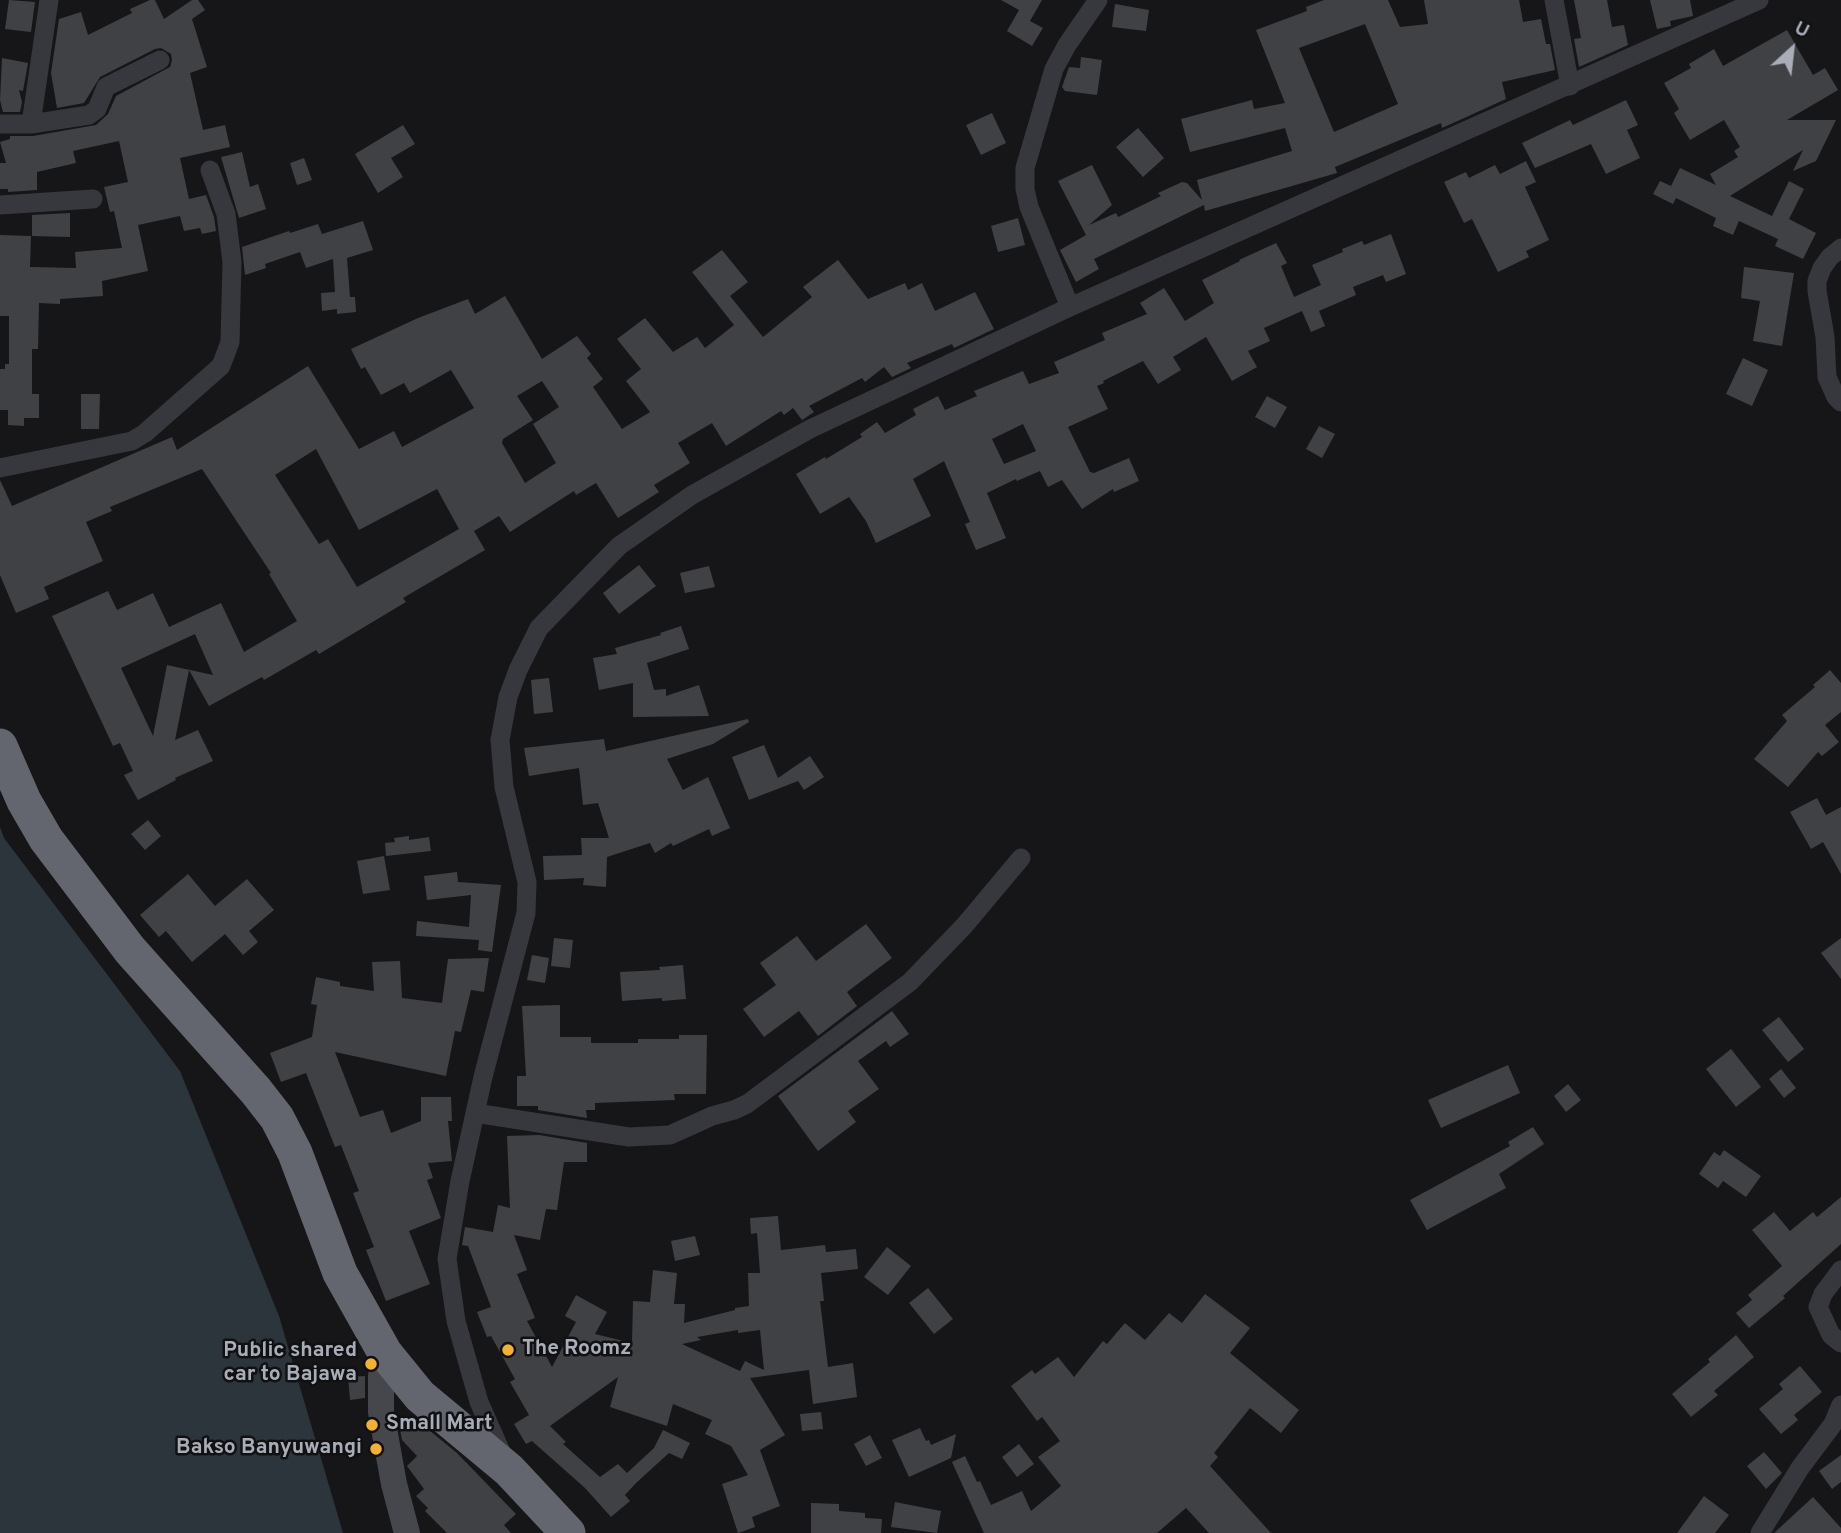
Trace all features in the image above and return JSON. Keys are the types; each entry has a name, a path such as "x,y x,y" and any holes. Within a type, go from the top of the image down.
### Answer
{"highway":[{"path":"0,746 24,801 46,839 130,950 256,1091 276,1118 295,1153 340,1273 385,1353 420,1396 509,1470 568,1533"}],"street":[{"path":"31,124 49,0"},
{"path":"1070,307 1030,207 1025,188 1025,168 1054,69 1098,0"},
{"path":"1554,0 1570,86"},
{"path":"509,1470 479,1402 456,1321 447,1259 475,1113 528,898 527,882 504,787 500,740 508,697 539,628 619,546 692,495 810,429 1070,307 1759,0"},
{"path":"0,124 31,124 95,112 106,87 160,60"},
{"path":"0,468 132,441 145,433 221,366 230,342 232,262 226,214 211,170"},
{"path":"0,205 93,199"},
{"path":"1841,248 1822,268 1817,281 1817,291 1825,337 1827,377 1841,402"},
{"path":"475,1113 629,1137 670,1135 747,1104 910,982 964,926 1021,858"},
{"path":"1841,1270 1823,1294 1818,1307 1831,1335 1841,1343"},
{"path":"385,1353 381,1376 381,1412 394,1484 407,1533"},
{"path":"1760,1533 1800,1468 1833,1424 1841,1405"}],"shaded area":[{"path":"0,827 4,838 180,1071 279,1316 343,1533 0,1533"}],"building":[{"path":"9,0 35,2 31,32 5,29"},
{"path":"155,0 164,19 192,0 198,0 205,10 192,19 207,67 190,73 203,130 225,125 230,147 180,158 189,199 206,195 216,231 202,234 200,228 184,231 180,216 138,225 148,271 102,281 103,296 60,299 60,304 39,303 38,349 32,349 32,394 39,394 39,418 24,418 24,426 8,425 8,410 0,410 0,369 5,369 5,364 9,364 9,316 0,316 0,235 31,236 30,267 76,268 75,252 122,248 114,211 110,212 104,187 128,182 119,141 73,151 76,163 37,172 37,190 8,192 8,189 0,189 0,163 6,163 0,142 10,139 10,136 33,136 96,125 108,114 116,96 170,67 171,54 161,48 155,49 100,77 84,103 57,108 51,73 59,19 81,12 88,35 132,13 130,9"},
{"path":"1001,0 1042,0 1030,21 1043,28 1032,46 1007,31 1019,10"},
{"path":"1324,0 1388,0 1400,27 1428,24 1424,0 1519,0 1523,22 1541,19 1555,70 1502,82 1506,99 1442,128 1441,123 1335,167 1337,173 1205,211 1204,205 1094,259 1099,269 1076,282 1060,250 1086,235 1058,181 1092,165 1112,205 1089,225 1116,213 1118,217 1161,196 1158,193 1182,182 1187,183 1202,200 1197,180 1292,151 1285,128 1190,152 1181,119 1252,100 1254,109 1285,103 1256,30 1307,11 1306,7","holes":["1365,24 1398,104 1334,132 1299,48"]},
{"path":"1574,0 1607,0 1612,27 1624,25 1628,45 1579,67 1574,39 1581,38"},
{"path":"1650,0 1690,0 1693,16 1670,21 1671,26 1657,29"},
{"path":"1115,4 1149,10 1146,31 1112,27"},
{"path":"1787,30 1813,75 1825,68 1838,90 1787,120 1836,120 1816,161 1793,171 1803,150 1730,196 1772,216 1789,181 1804,189 1789,219 1816,233 1803,259 1775,246 1778,239 1739,221 1733,235 1713,226 1716,218 1676,198 1673,204 1653,194 1660,181 1671,186 1680,168 1716,185 1710,174 1738,157 1734,151 1740,147 1724,120 1690,140 1674,113 1679,109 1664,83 1691,68 1689,64 1714,49 1723,66"},
{"path":"1081,57 1102,60 1097,95 1065,91 1062,87 1069,67 1080,68"},
{"path":"2,58 28,63 23,91 19,90 22,102 20,112 3,112 0,100"},
{"path":"1626,100 1638,125 1627,130 1640,158 1606,174 1591,144 1535,168 1522,143 1570,120 1573,125"},
{"path":"992,113 1006,143 981,155 966,125"},
{"path":"403,125 415,144 391,158 403,177 378,193 355,154"},
{"path":"1138,128 1164,158 1143,177 1116,147"},
{"path":"242,152 250,187 258,184 266,209 239,218 221,157"},
{"path":"304,158 312,180 297,185 290,163"},
{"path":"1526,161 1536,182 1525,187 1549,240 1526,251 1529,257 1498,272 1472,219 1464,223 1444,182 1466,172 1469,178 1495,165 1500,174"},
{"path":"70,213 70,237 32,236 32,215"},
{"path":"1018,218 1025,245 998,252 991,226"},
{"path":"363,221 373,250 347,258 350,297 355,297 356,312 337,314 337,309 322,311 321,293 335,292 333,259 306,268 300,252 265,264 266,268 245,275 242,247 318,224 322,234"},
{"path":"1391,234 1406,274 1386,282 1383,275 1353,287 1356,295 1319,311 1325,326 1311,332 1302,311 1264,328 1270,341 1248,351 1257,367 1232,381 1206,337 1173,357 1181,370 1158,384 1143,361 1097,386 1108,409 1068,427 1090,472 1094,473 1129,458 1139,481 1114,492 1113,489 1082,509 1062,480 1048,487 1040,471 1017,481 1016,479 987,493 1006,538 976,550 965,524 970,522 944,461 913,479 931,516 876,543 866,521 849,497 820,514 796,474 862,437 860,434 877,422 885,433 916,415 913,409 938,396 945,410 977,396 974,391 1023,371 1029,384 1059,373 1054,362 1105,340 1102,333 1147,314 1140,303 1164,288 1185,321 1214,303 1202,280 1276,243 1287,263 1281,266 1294,297 1321,285 1312,265 1362,241 1364,245","holes":["1023,424 1036,451 1004,464 992,439"]},
{"path":"722,250 748,282 730,296 763,337 812,297 803,287 838,260 868,299 905,283 908,290 922,283 935,311 975,292 994,329 954,348 952,344 907,363 911,368 892,377 884,367 865,382 862,378 809,406 814,412 802,420 793,408 784,415 781,411 726,446 712,423 678,443 690,463 654,485 659,492 618,518 596,483 576,495 574,491 510,532 499,516 474,531 485,550 403,598 406,602 319,654 316,650 264,680 262,677 209,706 189,670 175,740 198,730 213,761 175,778 176,780 138,800 124,775 133,771 120,743 113,746 52,616 108,591 117,610 153,593 169,627 221,603 244,652 297,621 269,574 271,573 202,469 110,507 112,511 86,522 103,561 44,587 49,599 16,613 0,575 0,480 12,506 172,437 177,450 308,366 359,449 394,431 402,447 474,408 451,370 410,393 404,383 381,395 365,367 361,369 351,349 418,318 468,299 475,314 505,296 542,359 577,336 591,354 587,358 603,379 593,387 622,429 650,412 626,381 641,369 617,339 645,318 673,352 697,337 705,348 734,325 692,272","holes":["542,381 559,407 533,424 556,463 525,483 502,443 503,439 533,420 517,396","316,449 359,530 437,489 459,529 357,587 328,539 319,544 275,475","195,634 213,675 167,665 153,736 121,668"]},
{"path":"1744,267 1794,273 1782,346 1753,341 1760,301 1741,298"},
{"path":"1743,358 1768,370 1752,406 1726,394"},
{"path":"81,394 100,394 99,429 81,429"},
{"path":"1267,396 1287,407 1275,428 1255,417"},
{"path":"1319,426 1335,434 1322,458 1306,449"},
{"path":"639,565 656,586 619,614 603,593"},
{"path":"709,566 715,587 685,593 680,573"},
{"path":"681,626 689,649 647,663 654,690 666,689 666,696 699,685 709,716 633,717 633,683 599,690 593,658 617,654 615,648 661,635 660,633"},
{"path":"1830,670 1841,683 1841,712 1825,725 1839,742 1822,756 1818,752 1788,787 1754,759 1787,721 1782,715 1815,687 1813,685"},
{"path":"549,678 553,712 534,714 531,680"},
{"path":"748,719 749,722 713,744 667,759 683,790 708,777 730,828 712,836 709,829 673,846 671,843 655,853 650,843 607,857 606,887 583,885 584,878 544,880 543,856 582,855 581,838 609,838 598,803 583,805 579,768 529,776 524,748 604,739 606,751"},
{"path":"764,745 778,778 810,756 824,777 804,790 798,781 749,800 732,757"},
{"path":"1817,798 1826,815 1841,807 1841,874 1823,842 1811,849 1790,812"},
{"path":"148,820 161,836 145,850 131,834"},
{"path":"409,836 409,840 429,837 431,851 386,856 385,843 395,842 394,838"},
{"path":"384,856 390,890 363,894 357,861"},
{"path":"457,872 458,882 501,885 492,952 478,950 479,940 416,936 417,921 469,927 471,895 427,900 424,876"},
{"path":"188,874 215,906 247,879 274,910 249,931 258,942 243,955 225,934 192,962 166,931 159,937 140,915"},
{"path":"866,924 892,958 847,992 857,1006 818,1036 799,1011 764,1037 743,1009 776,985 760,963 797,936 816,961"},
{"path":"554,938 573,940 570,968 551,966"},
{"path":"1841,938 1841,979 1821,953"},
{"path":"532,955 549,958 545,983 527,980"},
{"path":"489,958 484,992 471,990 461,1032 455,1031 446,1076 335,1052 360,1117 383,1110 391,1133 421,1121 421,1097 451,1097 452,1121 448,1121 452,1161 428,1163 433,1178 427,1180 441,1218 409,1231 430,1284 386,1301 366,1250 374,1247 353,1193 359,1191 341,1145 335,1147 306,1073 281,1082 270,1053 312,1037 317,1005 311,1004 316,977 340,982 340,986 374,991 372,962 400,961 402,998 442,1003 448,959"},
{"path":"683,965 686,999 622,1001 620,972 660,970 659,967"},
{"path":"560,1005 560,1037 591,1037 591,1043 638,1043 638,1039 679,1039 679,1035 707,1035 706,1094 674,1094 675,1100 595,1103 595,1110 586,1110 587,1118 538,1110 538,1106 517,1106 517,1076 526,1076 522,1006"},
{"path":"892,1011 909,1034 890,1047 886,1041 858,1061 879,1089 848,1111 856,1122 818,1151 778,1096"},
{"path":"1779,1017 1804,1049 1788,1062 1762,1030"},
{"path":"1731,1049 1761,1087 1736,1107 1706,1069"},
{"path":"1508,1065 1520,1093 1441,1128 1428,1100"},
{"path":"1781,1069 1796,1088 1784,1098 1769,1079"},
{"path":"1568,1084 1581,1100 1566,1112 1554,1096"},
{"path":"1533,1127 1544,1144 1499,1174 1506,1188 1427,1230 1410,1200 1510,1146 1508,1142"},
{"path":"539,1135 587,1143 587,1162 564,1162 557,1210 546,1209 540,1240 514,1235 527,1270 517,1274 535,1318 527,1321 552,1367 576,1322 565,1316 576,1295 607,1312 595,1334 632,1343 633,1301 650,1302 653,1270 677,1273 674,1304 685,1304 684,1323 749,1306 748,1273 760,1273 757,1233 751,1234 750,1218 778,1216 781,1250 825,1245 826,1252 856,1249 858,1269 821,1273 824,1301 820,1301 828,1367 853,1363 857,1397 813,1404 809,1370 750,1378 785,1435 760,1450 780,1506 752,1517 755,1527 738,1533 722,1484 748,1475 731,1446 705,1434 712,1420 673,1404 667,1426 610,1407 618,1377 550,1426 566,1442 563,1444 600,1477 618,1464 627,1473 654,1448 663,1430 690,1443 682,1459 669,1453 636,1483 625,1495 630,1501 611,1517 585,1488 532,1441 526,1444 514,1424 529,1415 510,1382 515,1379 491,1336 487,1337 477,1312 491,1307 468,1246 462,1245 465,1227 493,1232 498,1205 510,1208 507,1136","holes":["738,1330 738,1333 760,1330 764,1370 745,1361 740,1371 682,1344 701,1340 697,1337"]},
{"path":"1724,1150 1761,1176 1746,1197 1723,1181 1718,1188 1699,1174 1714,1152 1720,1156"},
{"path":"1841,1197 1841,1244 1783,1296 1785,1298 1749,1328 1736,1313 1752,1300 1748,1295 1782,1266 1752,1230 1774,1212 1790,1231 1813,1212 1817,1217"},
{"path":"695,1236 700,1255 675,1261 671,1241"},
{"path":"887,1247 911,1266 888,1295 864,1277"},
{"path":"928,1288 953,1319 934,1334 909,1303"},
{"path":"1205,1294 1250,1328 1230,1353 1299,1410 1281,1433 1250,1408 1214,1453 1218,1457 1210,1466 1271,1533 1209,1533 1186,1508 1157,1533 984,1533 952,1462 965,1456 991,1505 1022,1491 1031,1511 1061,1486 1038,1457 1060,1441 1042,1417 1037,1421 1011,1386 1032,1370 1035,1374 1058,1357 1074,1377 1103,1341 1107,1344 1125,1323 1145,1340 1169,1313 1182,1323"},
{"path":"1736,1335 1754,1357 1714,1391 1718,1395 1691,1417 1672,1394 1710,1362 1708,1359"},
{"path":"1800,1366 1822,1392 1794,1415 1798,1420 1781,1434 1759,1409 1783,1389 1779,1384"},
{"path":"365,1376 365,1398 350,1400 348,1377"},
{"path":"821,1412 823,1429 802,1431 800,1414"},
{"path":"413,1417 457,1453 516,1514 504,1525 511,1533 447,1533 425,1511 428,1508 416,1496 424,1489 407,1466 417,1456 402,1440 398,1420"},
{"path":"920,1428 931,1445 956,1434 951,1458 909,1477 892,1440"},
{"path":"870,1435 882,1458 866,1466 854,1444"},
{"path":"1019,1444 1034,1464 1017,1477 1002,1457"},
{"path":"1764,1452 1782,1473 1766,1489 1747,1466"},
{"path":"1841,1455 1841,1482 1832,1489 1819,1471"},
{"path":"1704,1496 1729,1515 1715,1533 1677,1533"},
{"path":"1813,1497 1841,1528 1841,1533 1774,1533"},
{"path":"895,1502 941,1511 937,1533 891,1527"},
{"path":"811,1503 839,1504 839,1511 865,1513 865,1518 882,1519 881,1533 811,1533"}],"place":[{"name":"The Roomz","path":"508,1350"},
{"name":"Public shared car to Bajawa","path":"371,1364"},
{"name":"Small Mart","path":"372,1425"},
{"name":"Bakso Banyuwangi","path":"376,1449"}]}
